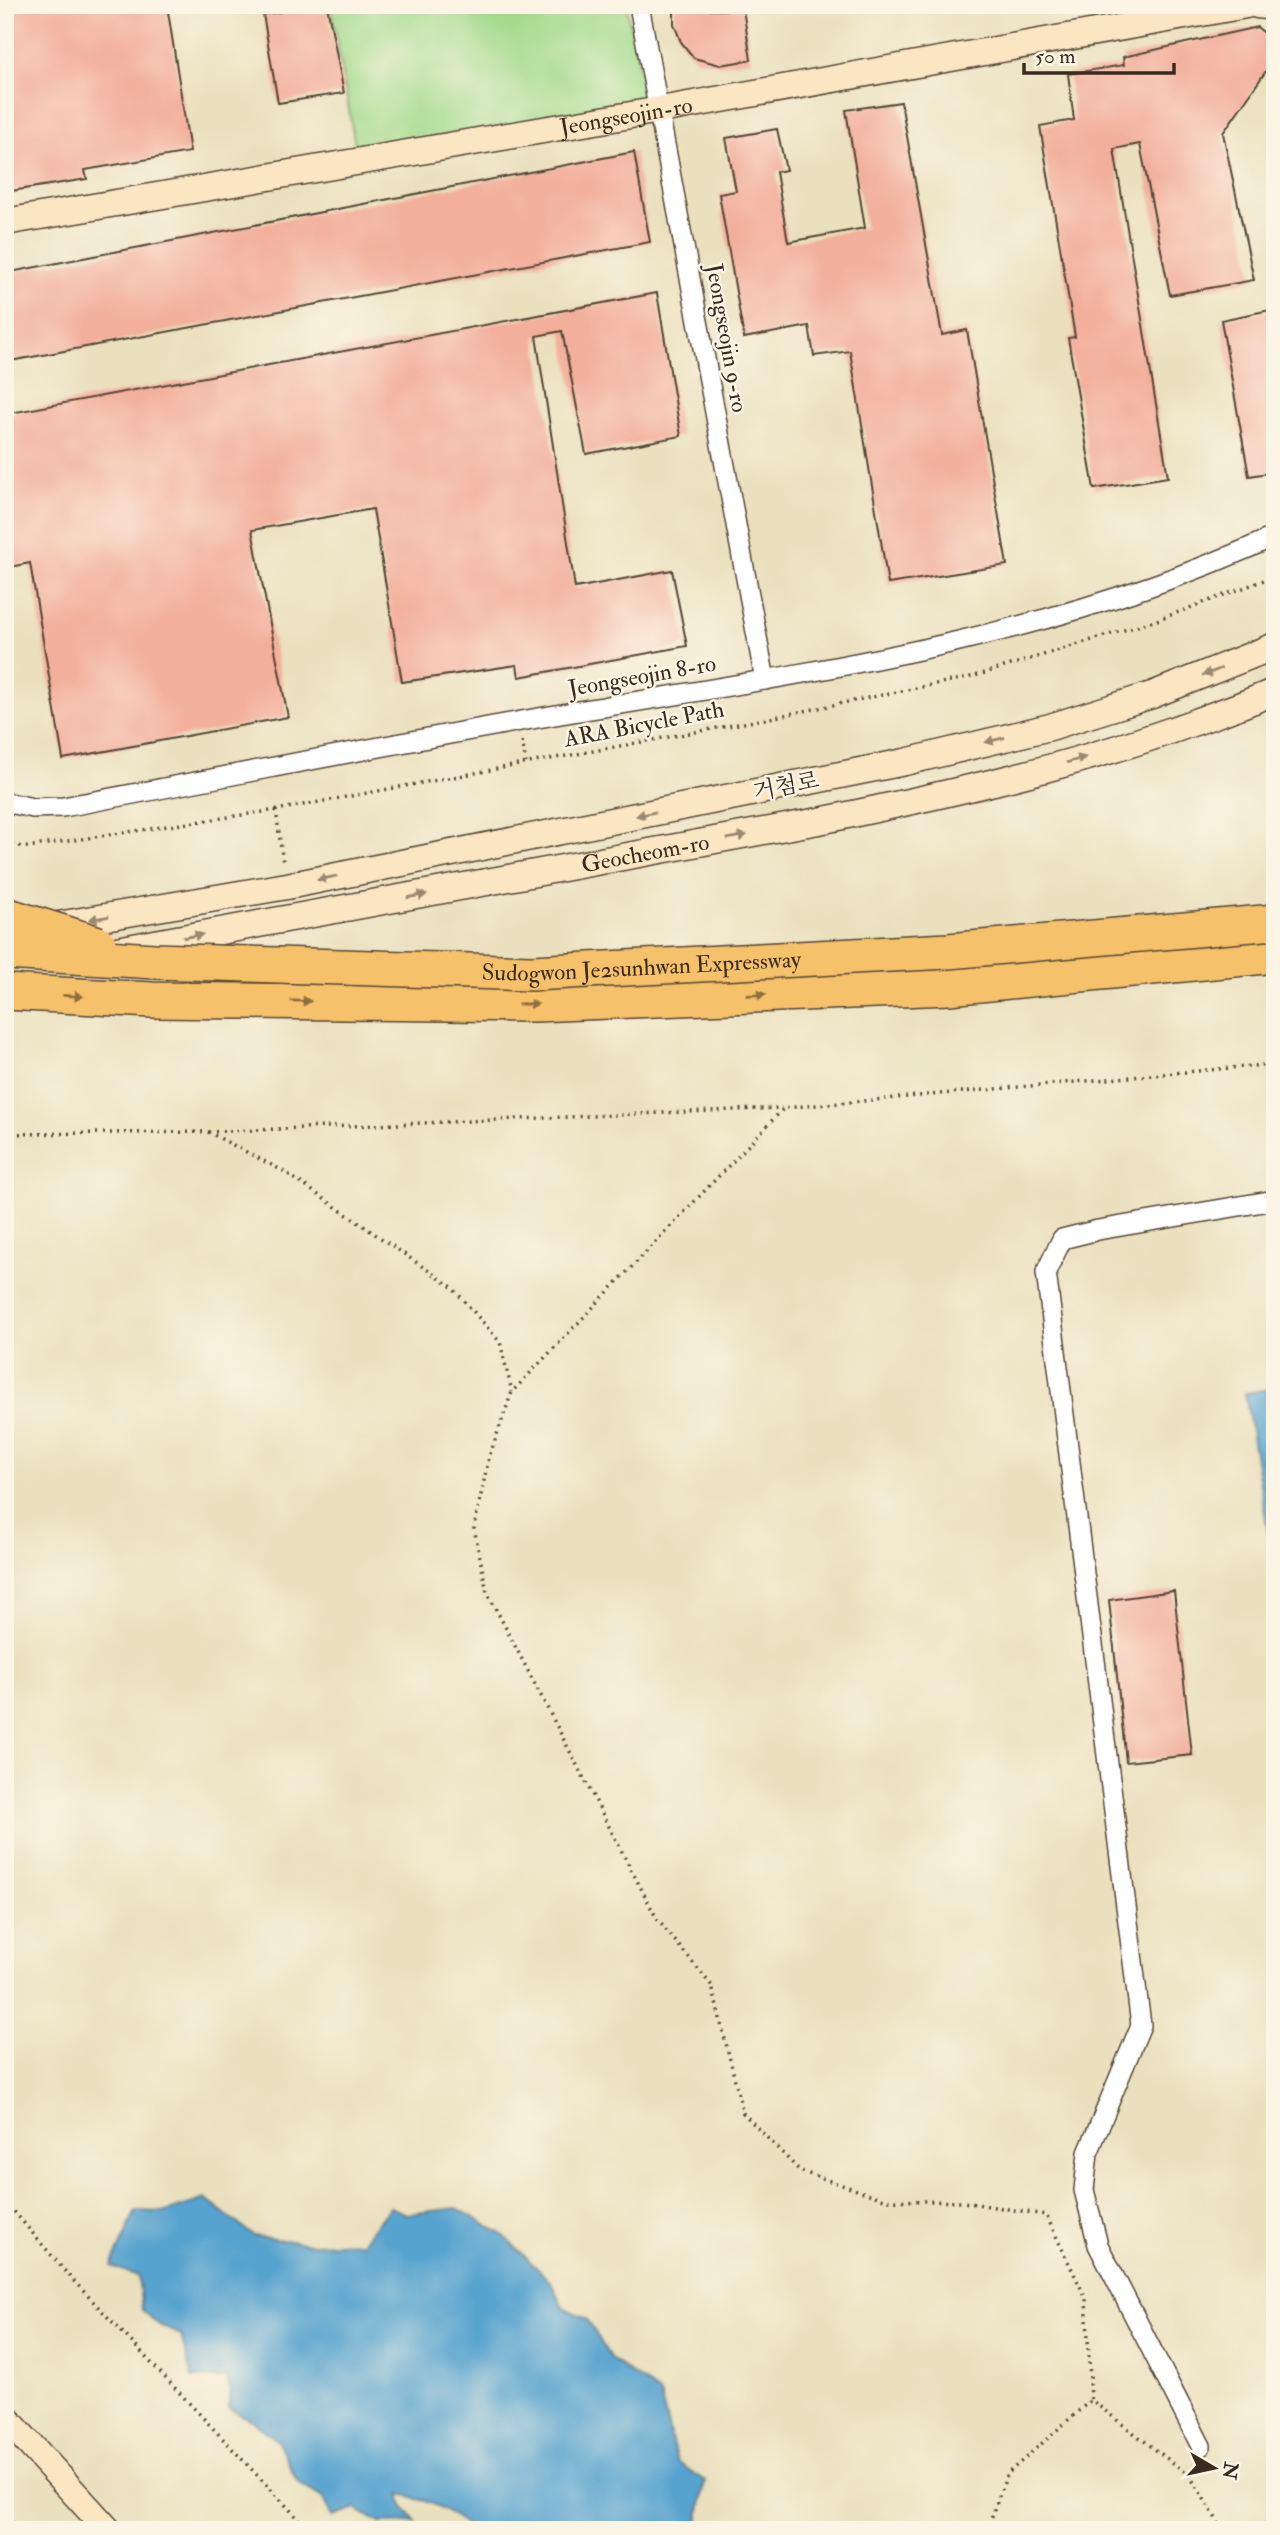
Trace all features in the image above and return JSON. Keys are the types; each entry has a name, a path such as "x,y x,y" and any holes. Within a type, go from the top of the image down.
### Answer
{"highway":[{"path":"5,915 155,961"},
{"name":"Sudogwon Je2sunhwan Expressway","path":"5,951 155,961 532,973 948,951 1275,922"},
{"name":"Sudogwon Je2sunhwan Expressway","path":"5,992 152,1000 535,1004 949,986 1275,956"}],"street":[{"name":"Jeongseojin 9-ro","path":"639,5 765,680"},
{"name":"Jeongseojin-ro","path":"5,222 660,110 1246,5"},
{"path":"1257,5 1275,7"},
{"name":"Jeongseojin 8-ro","path":"5,802 33,808 63,807 520,721 765,680 959,641 1097,604 1275,536"},
{"name":"거첨로","path":"287,886 905,762 1050,727 1152,695 1275,646"},
{"name":"Geocheom-ro","path":"5,970 660,851 915,801 1053,767 1151,738 1275,691"},
{"path":"5,934 287,886"},
{"path":"1201,2446 1098,2245 1084,2190 1088,2152 1141,2025 1046,1272 1062,1238 1275,1200"},
{"path":"5,2417 108,2530"}],"path":[{"name":"ARA Bicycle Path","path":"5,844 27,847 276,810 760,720 975,676 1160,619 1275,576"},
{"path":"276,810 287,886"},
{"path":"5,1133 207,1132 784,1108 1275,1063"},
{"path":"784,1108 512,1392 489,1457 474,1528 487,1592 657,1919 712,1986 743,2113 800,2171 887,2200 962,2202 1046,2215 1086,2299 1091,2400 1190,2476 1223,2530"},
{"path":"207,1132 285,1172 452,1287 500,1342 512,1392"},
{"path":"5,2201 71,2278 309,2530"},
{"path":"989,2530 1007,2474 1091,2400"}],"green space":[{"path":"331,5 626,5 647,102 356,151"}],"water":[{"path":"1275,1388 1275,1574 1245,1393"},
{"path":"205,2199 254,2236 312,2244 362,2242 390,2207 407,2214 457,2208 502,2234 551,2282 563,2307 587,2319 611,2359 660,2394 677,2462 705,2481 697,2530 469,2530 438,2506 400,2494 403,2506 416,2522 380,2523 356,2509 333,2517 324,2499 298,2483 277,2440 253,2421 228,2408 231,2392 227,2378 192,2378 181,2335 159,2325 142,2310 138,2276 111,2266 136,2211 166,2212"}],"building":[{"path":"5,5 167,5 190,152 85,170 87,179 5,192"},
{"path":"279,5 327,5 344,93 278,103 263,14 280,12"},
{"path":"674,5 710,5 710,10 743,9 751,60 720,65 694,58 681,42 674,24"},
{"path":"1257,27 1275,42 1275,58 1223,133 1254,280 1170,295 1140,144 1114,149 1168,477 1094,489 1068,338 1075,337 1040,126 1074,120 1068,74 1124,65 1123,57"},
{"path":"901,102 942,335 967,330 1007,565 888,584 850,351 814,356 809,326 744,338 719,194 736,191 726,138 777,129 786,170 776,172 788,242 865,228 846,110"},
{"path":"634,152 650,242 5,362 5,273"},
{"path":"657,293 681,436 586,454 562,331 536,336 575,588 672,570 687,646 519,677 517,665 402,682 373,509 252,530 288,717 63,759 30,563 5,568 5,414"},
{"path":"1275,309 1275,472 1249,476 1221,320"},
{"path":"1174,1591 1192,1755 1126,1762 1109,1600"}]}
